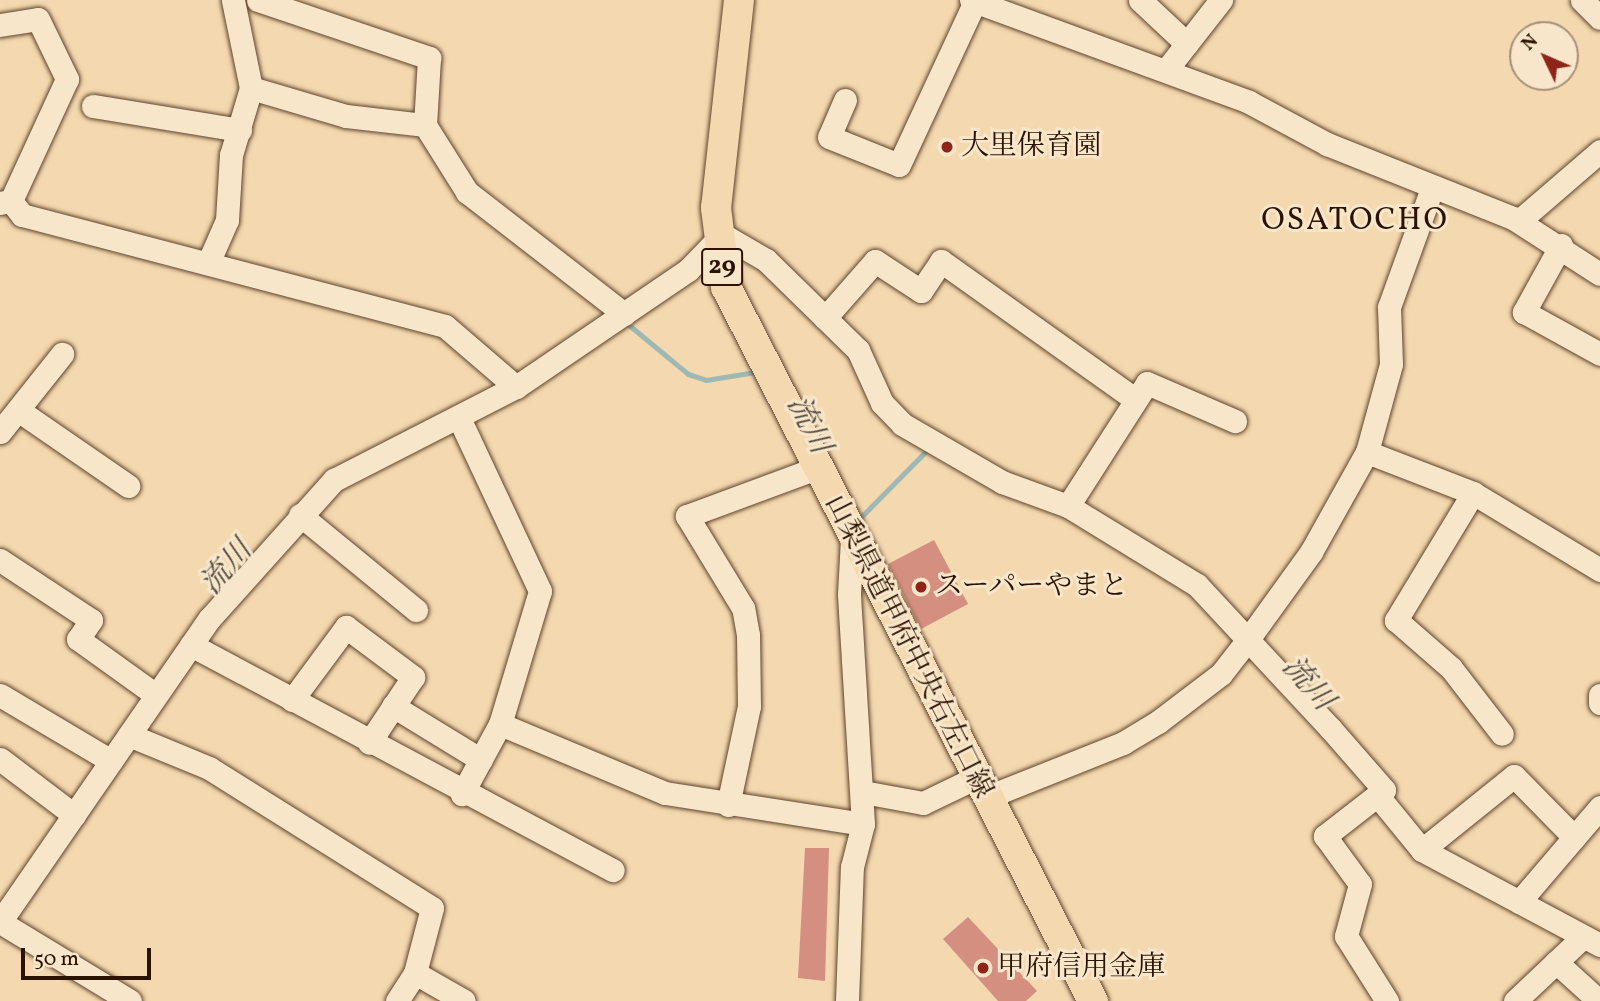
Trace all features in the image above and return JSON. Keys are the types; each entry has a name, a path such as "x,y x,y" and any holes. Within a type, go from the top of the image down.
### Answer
{"main road":[{"name":"山梨県道甲府中央右左口線","path":"739,0 716,236 726,288 809,471 847,527 980,788 1093,1001"}],"street":[{"path":"209,261 228,220 231,155 251,88 233,0"},
{"path":"258,0 429,58 425,125 467,192 624,314"},
{"path":"1140,0 1187,44"},
{"path":"1167,69 1221,0"},
{"path":"1582,0 1600,18"},
{"path":"845,100 829,137 899,165 979,1 1167,69 1432,188 1519,221 1561,245 1600,274"},
{"path":"0,25 38,19 67,79 5,202 22,215 209,261 445,326 516,387"},
{"path":"251,88 346,116 425,125"},
{"path":"93,106 240,130"},
{"path":"1519,221 1600,151"},
{"path":"863,792 923,803 1123,743 1158,722 1221,674 1311,552 1367,452 1391,364 1389,307 1432,188"},
{"path":"130,1001 0,922 191,645 300,515 351,468 459,418 516,387 688,270 716,236 766,260 858,350 882,402 902,424 1002,482 1068,506 1197,585 1249,638 1384,790 1325,836 1360,884 1346,936 1387,1001"},
{"path":"1561,245 1524,312 1600,354"},
{"path":"825,318 875,261 921,291 941,261 1136,400"},
{"path":"0,432 62,354"},
{"path":"1068,506 1147,383 1235,421"},
{"path":"18,410 128,486"},
{"path":"459,418 540,592 500,724 462,794"},
{"path":"1367,452 1473,493 1600,570"},
{"path":"728,805 749,706 748,635 743,608 687,516 809,471"},
{"path":"1473,493 1396,620 1451,668 1502,734"},
{"path":"300,515 416,610"},
{"path":"847,527 863,792 863,824 852,867 847,1001"},
{"path":"0,561 91,620 78,639 156,695"},
{"path":"292,700 346,628 413,677 369,743"},
{"path":"191,645 462,794 613,870"},
{"path":"0,695 111,761"},
{"path":"1600,695 1600,703"},
{"path":"394,706 481,760"},
{"path":"500,724 617,778 728,805 863,824"},
{"path":"129,735 209,768 432,908 415,973 397,1001"},
{"path":"0,759 74,815"},
{"path":"1422,850 1514,776 1574,837"},
{"path":"1377,795 1422,850 1591,941"},
{"path":"1519,902 1600,807"},
{"path":"1515,1001 1556,962 1591,941"},
{"path":"1556,962 1599,1001"},
{"path":"415,973 464,1001"}],"building":[{"path":"934,540 968,604 921,629 888,564"},
{"path":"805,848 829,848 825,981 798,978"},
{"path":"968,917 1037,991 1026,1001 998,1001 943,939"}],"waterway":[{"name":"流川","path":"624,321 688,374 706,380 755,372"},
{"name":"流川","path":"856,522 928,449"}],"place":[{"name":"大里保育園","path":"947,147"},
{"name":"スーパーやまと","path":"921,587"},
{"name":"甲府信用金庫","path":"983,968"}],"district":[{"name":"OSATOCHO","path":"1355,221"}]}
